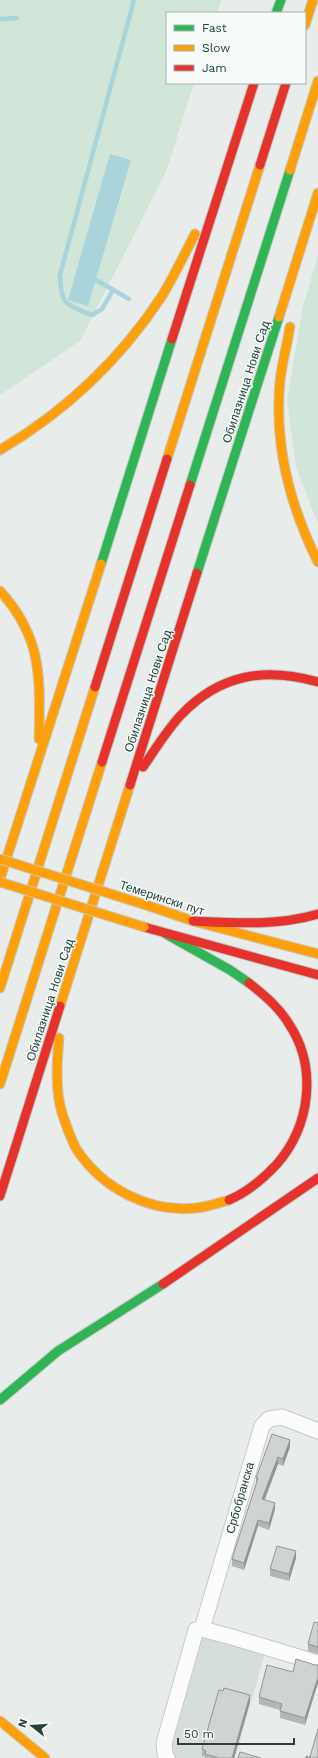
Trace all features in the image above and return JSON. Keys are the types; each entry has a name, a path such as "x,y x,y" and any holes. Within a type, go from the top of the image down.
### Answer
{"main road":[{"path":"276,12 281,0"},
{"path":"306,22 313,0"},
{"path":"0,1084 318,81"},
{"path":"254,84 0,881 166,934 318,974"},
{"path":"0,988 286,84"},
{"path":"0,450 18,441 69,404 102,372 133,335 162,295 219,192"},
{"name":"Обилазница Нови Сад","path":"0,1196 61,1008 318,193"},
{"path":"299,256 292,311 280,381 279,432 284,463 292,495 306,536 318,562"},
{"path":"0,591 21,617 29,632 37,657 39,678 38,763"},
{"path":"130,786 181,715 200,697 211,690 234,679 269,673 291,674 318,682"},
{"name":"Темерински пут","path":"0,859 192,921 318,954"},
{"path":"192,921 280,922 318,914"},
{"path":"61,1008 58,1065 62,1112 74,1144 88,1165 100,1177 111,1187 130,1198 162,1208 190,1209 210,1206 249,1190 268,1176 280,1163 298,1133 306,1107 307,1095 308,1080 304,1054 290,1024 277,1008 260,992 236,975 166,934"},
{"path":"0,1400 58,1351 153,1291 318,1178"},
{"path":"0,1721 45,1758"}],"street":[{"name":"Србобранска","path":"167,1758 164,1743 196,1630 202,1629 262,1426 269,1419 282,1417 318,1431"},
{"path":"202,1629 318,1663"}],"shaded area":[{"path":"200,1631 266,1650 235,1758 174,1758 168,1745"}],"green space":[{"path":"0,0 221,0 217,12 166,12 166,84 194,84 166,172 80,341 0,395"},
{"path":"318,255 318,524 296,467 287,400 303,306"}],"water":[{"path":"110,154 131,160 88,306 68,300"}],"building":[{"path":"272,1434 290,1440 283,1459 278,1457 262,1499 275,1503 269,1523 258,1520 244,1563 232,1559 258,1478 256,1478"},
{"path":"277,1546 296,1551 289,1574 270,1569"},
{"path":"314,1622 318,1623 318,1647 308,1644"},
{"path":"296,1659 318,1665 318,1677 305,1718 280,1711 282,1704 259,1697 267,1665 293,1672"},
{"path":"224,1688 250,1695 232,1758 219,1758 205,1754 206,1751 202,1749 219,1690 223,1691"},
{"path":"318,1729 318,1758 306,1758 306,1756 310,1757"},
{"path":"240,1752 261,1758 238,1758"}],"waterway":[{"path":"113,290 102,309 92,315 66,302 63,298 60,275 134,0"},
{"path":"0,19 17,18"},
{"path":"96,280 129,299"}],"traffic: fast":[{"path":"276,12 281,0"},
{"path":"190,485 290,170"},
{"path":"197,573 279,317"},
{"path":"101,564 172,339"},
{"path":"166,934 230,970 249,983"},
{"path":"0,1400 58,1351 163,1284"}],"traffic: slow":[{"path":"306,22 313,0"},
{"path":"290,170 318,81"},
{"path":"167,459 260,165"},
{"path":"279,317 318,193"},
{"path":"0,450 24,435 69,401 110,363 146,319 162,296 195,234"},
{"path":"290,327 280,381 279,428 286,474 292,497 299,519 318,562"},
{"path":"0,879 101,564"},
{"path":"0,591 14,608 32,643 38,678 39,739"},
{"path":"0,988 95,687"},
{"path":"0,1084 102,762"},
{"path":"60,1006 130,785"},
{"path":"0,859 149,906"},
{"path":"0,882 144,927"},
{"path":"149,906 193,921 318,954"},
{"path":"59,1038 57,1085 62,1113 77,1150 100,1176 129,1196 162,1207 179,1209 196,1208 229,1200"},
{"path":"0,1721 45,1758"}],"traffic: jam":[{"path":"172,339 254,84"},
{"path":"260,165 286,84"},
{"path":"95,687 167,459"},
{"path":"102,762 190,485"},
{"path":"130,785 197,573"},
{"path":"143,767 181,715 211,690 244,678 262,675 298,677 318,682"},
{"path":"193,921 256,923 303,918 318,914"},
{"path":"144,927 318,975"},
{"path":"229,1200 255,1185 277,1164 288,1149 297,1132 303,1115 306,1096 307,1078 304,1059 298,1041 281,1012 249,983"},
{"path":"0,1196 60,1006"},
{"path":"163,1284 318,1178"}]}
